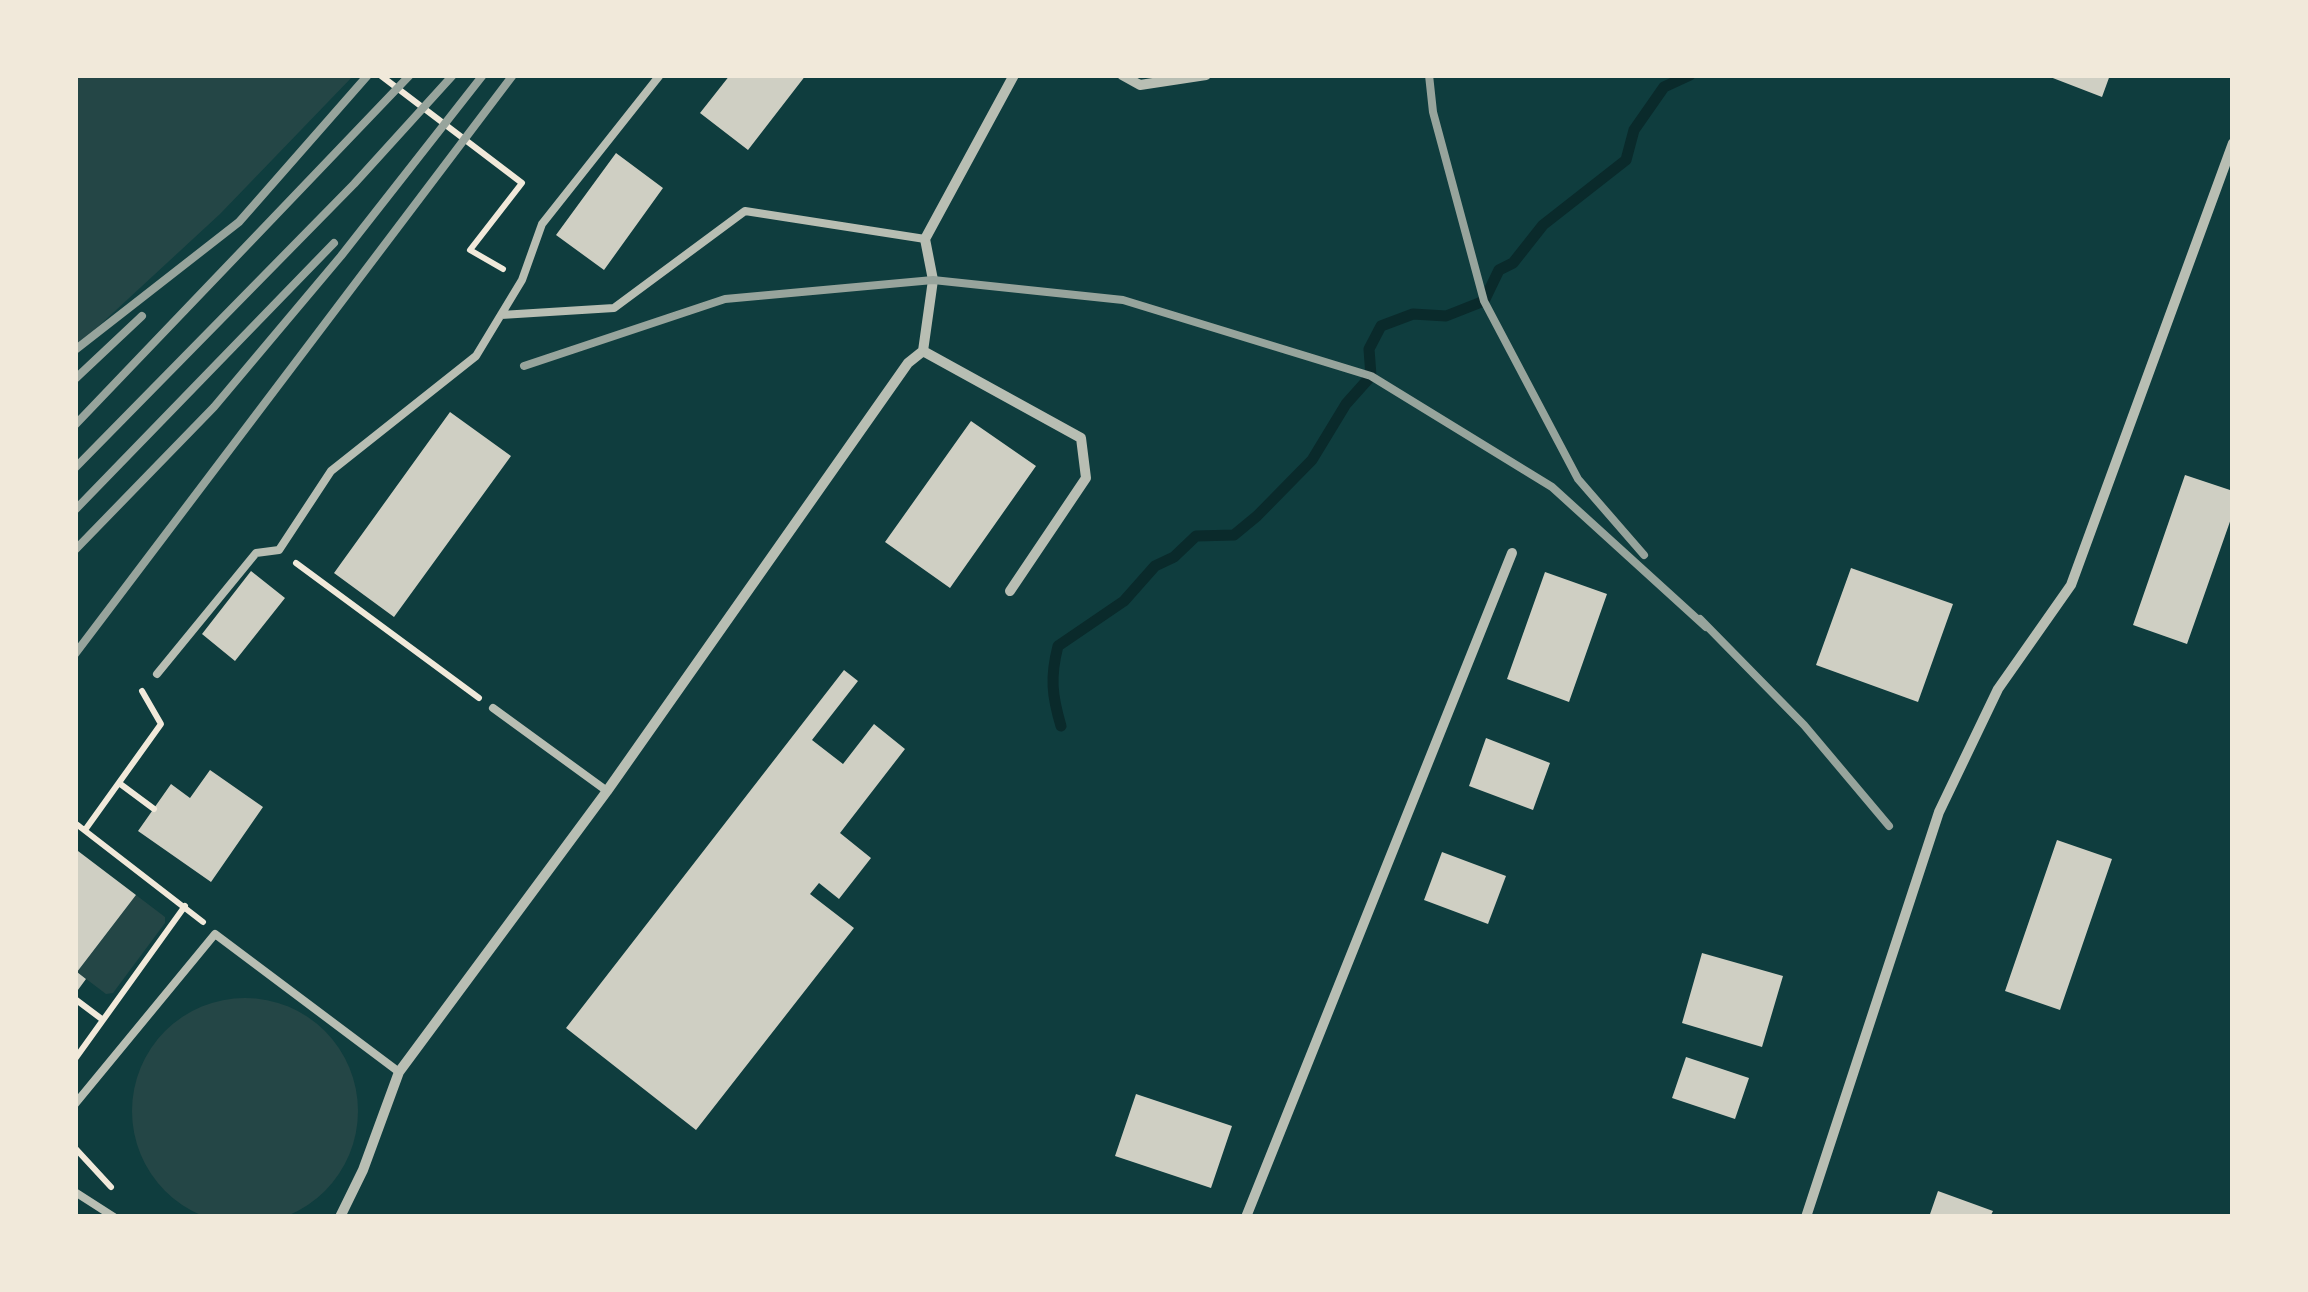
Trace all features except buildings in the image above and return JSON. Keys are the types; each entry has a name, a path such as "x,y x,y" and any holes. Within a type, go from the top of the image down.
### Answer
{"street":[{"path":"340,1217 363,1170 399,1072 607,791 908,363 923,351 933,280 925,239 1014,75"},
{"path":"1122,75 1140,85 1206,75"},
{"path":"1806,1217 1939,812 1998,689 2071,585 2233,143"},
{"path":"923,351 1081,438 1086,478 1010,591"},
{"path":"1246,1217 1512,553"}],"lane":[{"path":"158,674 256,552 279,550 331,471 476,356 522,280 542,224 660,75"},
{"path":"501,315 614,308 746,211 925,239"},
{"path":"492,708 607,791"},
{"path":"75,1104 215,934 399,1072"},
{"path":"75,1192 114,1217"}],"path":[{"path":"380,75 522,183 470,250 522,280"},
{"path":"279,550 492,708"},
{"path":"85,830 161,724 141,690 158,674"},
{"path":"119,783 154,808"},
{"path":"75,822 185,906 215,934"},
{"path":"75,1059 185,906"},
{"path":"75,999 103,1020"}],"shaded area":[{"path":"75,75 354,75 220,214 75,348"},
{"path":"136,895 165,917 165,923 113,993 106,994 77,972"},
{"path":"245,998 288,1006 325,1031 350,1068 358,1111 350,1154 325,1191 288,1216 245,1224 202,1216 165,1191 140,1154 132,1111 140,1068 165,1031 202,1006"}],"waterway":[{"path":"1061,726 1053,686 1058,646 1124,601 1155,566 1174,557 1196,536 1234,535 1257,516 1312,460 1346,404 1371,376 1369,349 1381,326 1413,314 1446,316 1484,301 1499,270 1513,263 1543,225 1626,160 1634,130 1664,87 1690,75"}],"railway":[{"path":"75,350 239,222 368,75"},
{"path":"75,425 410,75"},
{"path":"75,468 354,184 453,75"},
{"path":"75,550 214,407 341,256 483,75"},
{"path":"75,654 513,75"},
{"path":"1429,75 1433,112 1484,301 1578,479 1644,555"},
{"path":"75,510 334,243"},
{"path":"524,366 725,299 933,280 1123,300 1371,376 1552,487 1706,627"},
{"path":"75,379 142,316"},
{"path":"1700,619 1804,725 1889,826"}]}
